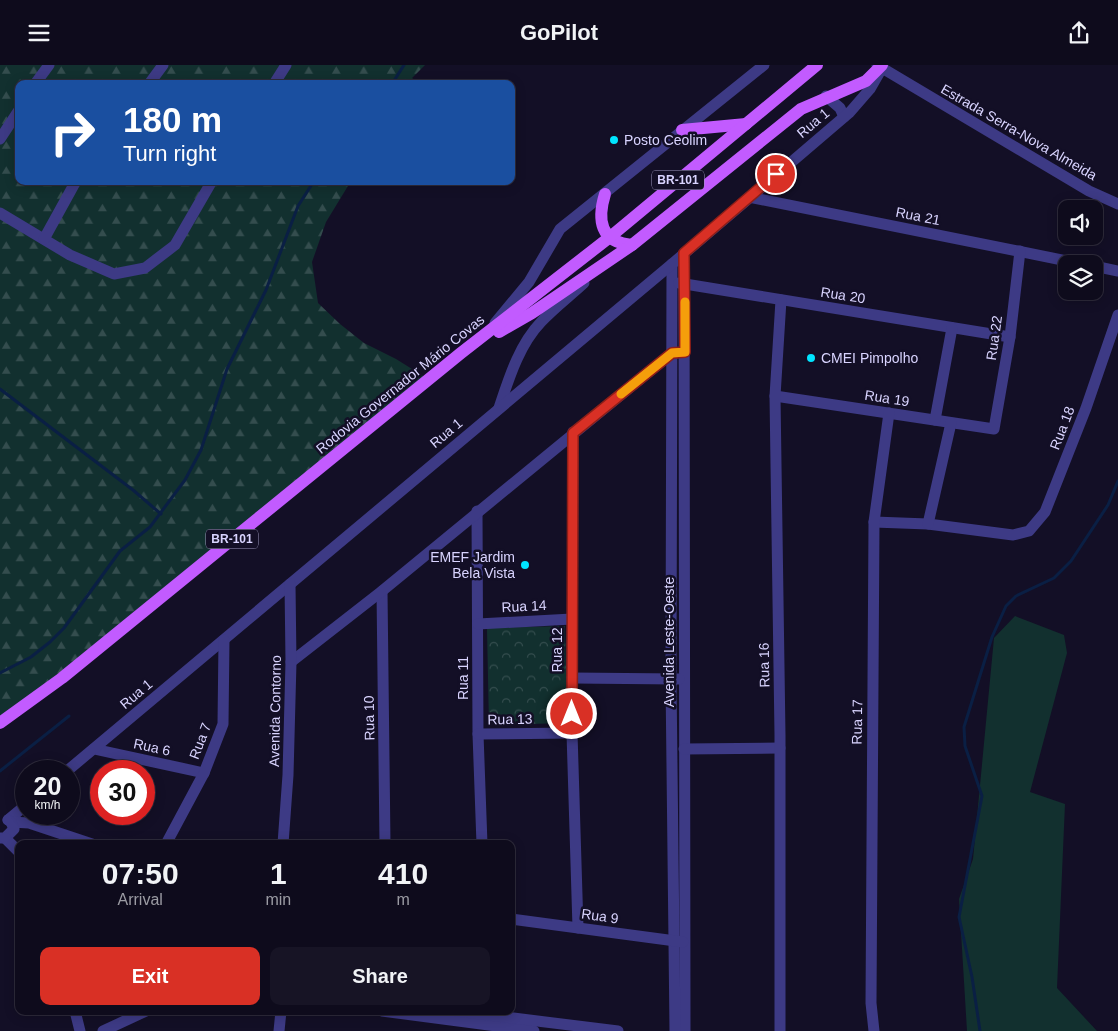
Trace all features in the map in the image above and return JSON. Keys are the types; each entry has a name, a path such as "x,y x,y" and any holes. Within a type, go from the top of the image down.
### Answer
{"main road":[{"name":"Rodovia Governador Mário Covas","path":"0,723 62,678 484,335 610,237 817,65"},
{"path":"462,353 532,313 632,245 801,109 826,96 855,87 880,66"},
{"path":"682,131 746,124"},
{"path":"605,194 601,208 601,223 610,237 619,244 632,245"}],"street":[{"path":"38,80 49,65"},
{"path":"151,80 163,65"},
{"path":"277,80 286,65"},
{"path":"484,335 529,283 560,229 764,65"},
{"name":"Rua 1","path":"80,760 672,264 844,117 861,101 877,79 880,66"},
{"name":"Estrada Serra-Nova Almeida","path":"880,66 1090,191 1118,204"},
{"name":"Rua 1","path":"826,96 840,108 844,117"},
{"path":"0,139 15,115"},
{"path":"44,239 74,185"},
{"path":"0,213 70,255 114,274 144,268 175,245 210,185"},
{"name":"Rua 21","path":"749,197 1058,259"},
{"name":"Rua 22","path":"994,429 1010,337 1020,251"},
{"name":"Avenida Leste-Oeste","path":"675,1031 680,942 684,749 677,679 685,352 684,253"},
{"name":"Avenida Leste-Oeste","path":"672,264 680,942 685,1031"},
{"path":"498,409 513,368 527,341 540,323 604,265"},
{"path":"1103,268 1118,271"},
{"name":"Rua 20","path":"672,282 1010,337"},
{"name":"Rua 16","path":"780,1031 780,748 775,396 781,300"},
{"name":"Rua 18","path":"928,523 1013,535 1028,531 1045,512 1086,408 1118,315"},
{"path":"935,421 952,327"},
{"path":"291,662 382,591 477,511 672,353 685,352"},
{"name":"Rua 19","path":"775,396 994,429"},
{"name":"Rua 17","path":"874,1031 871,974 874,522 889,413"},
{"path":"874,522 928,523 951,423"},
{"name":"Rua 12","path":"573,433 572,733 578,928"},
{"name":"Rua 11","path":"477,511 478,734 482,840"},
{"name":"Avenida Contorno","path":"283,840 291,662 290,584"},
{"name":"Rua 10","path":"382,591 385,840"},
{"name":"Rua 14","path":"478,623 572,619"},
{"name":"Rua 7","path":"168,840 204,773 223,724 224,640"},
{"path":"572,678 677,679"},
{"name":"Rua 13","path":"478,734 572,733"},
{"path":"684,749 780,748"},
{"name":"Rua 6","path":"94,749 204,773"},
{"path":"7,829 15,819"},
{"path":"7,829 29,823 79,840"},
{"path":"7,829 15,844"},
{"name":"Rua 9","path":"515,920 680,942"},
{"path":"77,1015 80,1031"},
{"path":"103,1031 137,1015"},
{"path":"280,1031 281,1015"},
{"path":"412,1015 534,1031"},
{"path":"489,1015 618,1031"}],"green space":[{"path":"0,65 425,65 412,78 415,80 15,80 15,185 349,185 326,222 312,262 318,303 364,343 396,359 428,379 188,574 0,718"},
{"path":"1015,616 1064,635 1067,653 1030,792 1065,804 1057,988 1097,1031 967,1031 959,899 973,859 994,638"},
{"path":"565,626 567,723 489,725 487,628"}],"waterway":[{"path":"395,80 404,65"},
{"path":"0,673 31,657 64,628 120,551 150,527 185,480 201,450 227,369 266,290 298,206 311,185"},
{"path":"0,389 133,490 161,514"},
{"path":"980,1031 972,977 959,917 982,796 965,746 964,727 992,637 1006,606 1016,596 1054,578 1071,561 1108,505 1118,481"},
{"path":"0,771 69,716"}],"slow traffic":[{"path":"621,394 672,353 685,352 685,302"}],"place":[{"name":"Posto Ceolim","path":"614,140"},
{"name":"CMEI Pimpolho","path":"811,358"},
{"name":"EMEF Jardim Bela Vista","path":"525,565"}],"route":[{"path":"572,714 573,433 672,353 685,352 684,253 776,174"}]}
